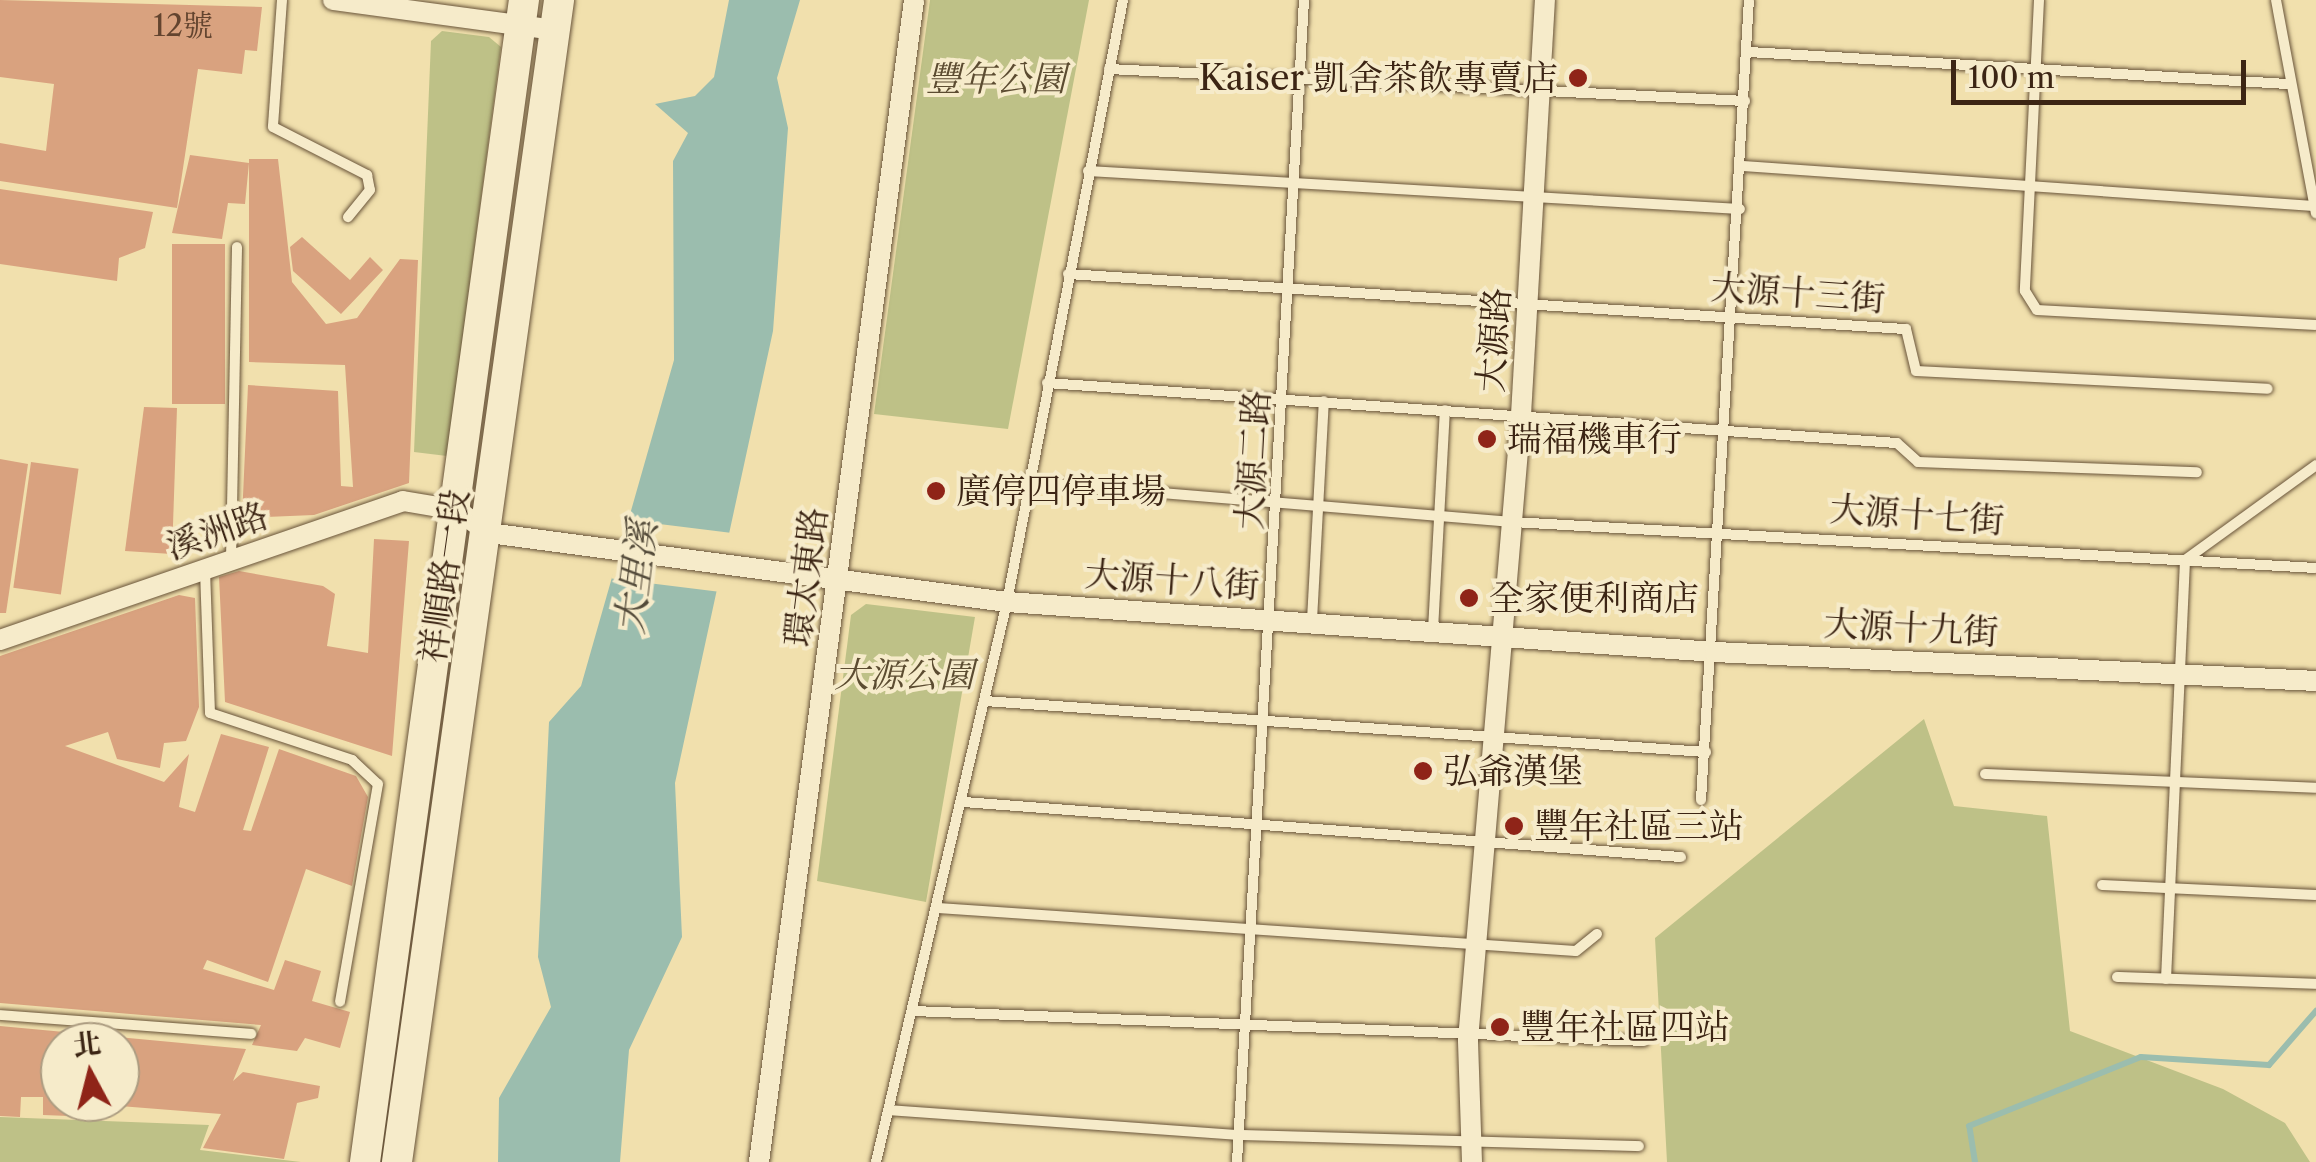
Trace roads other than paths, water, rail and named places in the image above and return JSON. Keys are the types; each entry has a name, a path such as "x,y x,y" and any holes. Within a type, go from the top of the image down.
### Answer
{"street":[{"path":"332,0 557,15"},
{"name":"環太東路","path":"759,1162 914,0"},
{"name":"大源路","path":"1471,1153 1468,1040 1488,844 1522,415 1544,0"},
{"name":"祥順路一段","path":"365,1162 522,13"},
{"name":"祥順路一段","path":"396,1162 488,533 557,15"},
{"name":"溪洲路","path":"0,640 403,501 457,510"},
{"path":"457,510 488,533"},
{"name":"大源十八街","path":"488,533 1007,602 1503,636"},
{"name":"大源十九街","path":"1503,636 1715,652 2180,672 2316,682"}],"lane":[{"path":"282,0 274,127 367,175 370,190 348,217"},
{"path":"876,1162 964,802 1007,602 1123,0"},
{"name":"大源二路","path":"1237,1162 1248,931 1273,619 1304,0"},
{"path":"1700,800 1715,652 1749,52 1748,0"},
{"path":"2038,0 2034,186 2025,291 2037,310 2310,325"},
{"path":"1743,166 2315,209 2288,84 2276,0"},
{"path":"1749,52 2288,84"},
{"path":"1108,69 1300,77 1537,94 1745,101"},
{"path":"1088,171 1297,179 1533,198 1740,209"},
{"path":"231,561 238,248"},
{"name":"大源十三街","path":"1068,274 1732,314 1906,329 1916,371 2268,389"},
{"path":"1047,383 1897,443 1918,462 2197,472"},
{"path":"1312,620 1324,402"},
{"path":"1434,630 1445,410"},
{"path":"2166,979 2185,560 2316,465"},
{"name":"大源十七街","path":"1028,482 1513,522 1720,530 2316,568"},
{"path":"205,570 210,713 352,760 378,784 340,1002"},
{"path":"985,701 1706,752"},
{"path":"1985,774 2316,788"},
{"path":"964,802 1258,828 1681,858"},
{"path":"2102,885 2316,896"},
{"path":"938,908 1248,931 1479,942 1576,952 1597,934"},
{"path":"2117,977 2316,984"},
{"path":"914,1011 1468,1040 1644,1042"},
{"path":"0,1015 251,1034"},
{"path":"889,1110 1471,1153 1639,1146"}],"water":[{"name":"大里溪","path":"729,0 800,0 777,78 788,128 773,331 675,783 682,937 629,1050 620,1162 498,1162 499,1098 551,1007 538,957 549,722 581,686 674,360 673,161 688,133 655,104 695,96 714,77"}],"waterway":[{"path":"1975,1162 1969,1126 2141,1057 2269,1065 2316,1011"}],"place":[{"name":"Kaiser 凱舍茶飲專賣店","path":"1578,78"},
{"name":"瑞福機車行","path":"1487,439"},
{"name":"廣停四停車場","path":"936,491"},
{"name":"全家便利商店","path":"1469,598"},
{"name":"弘爺漢堡","path":"1423,771"},
{"name":"豐年社區三站","path":"1514,826"},
{"name":"豐年社區四站","path":"1500,1027"}],"park label":[{"name":"豐年公園","path":"996,79"},
{"name":"大源公園","path":"904,675"}]}
